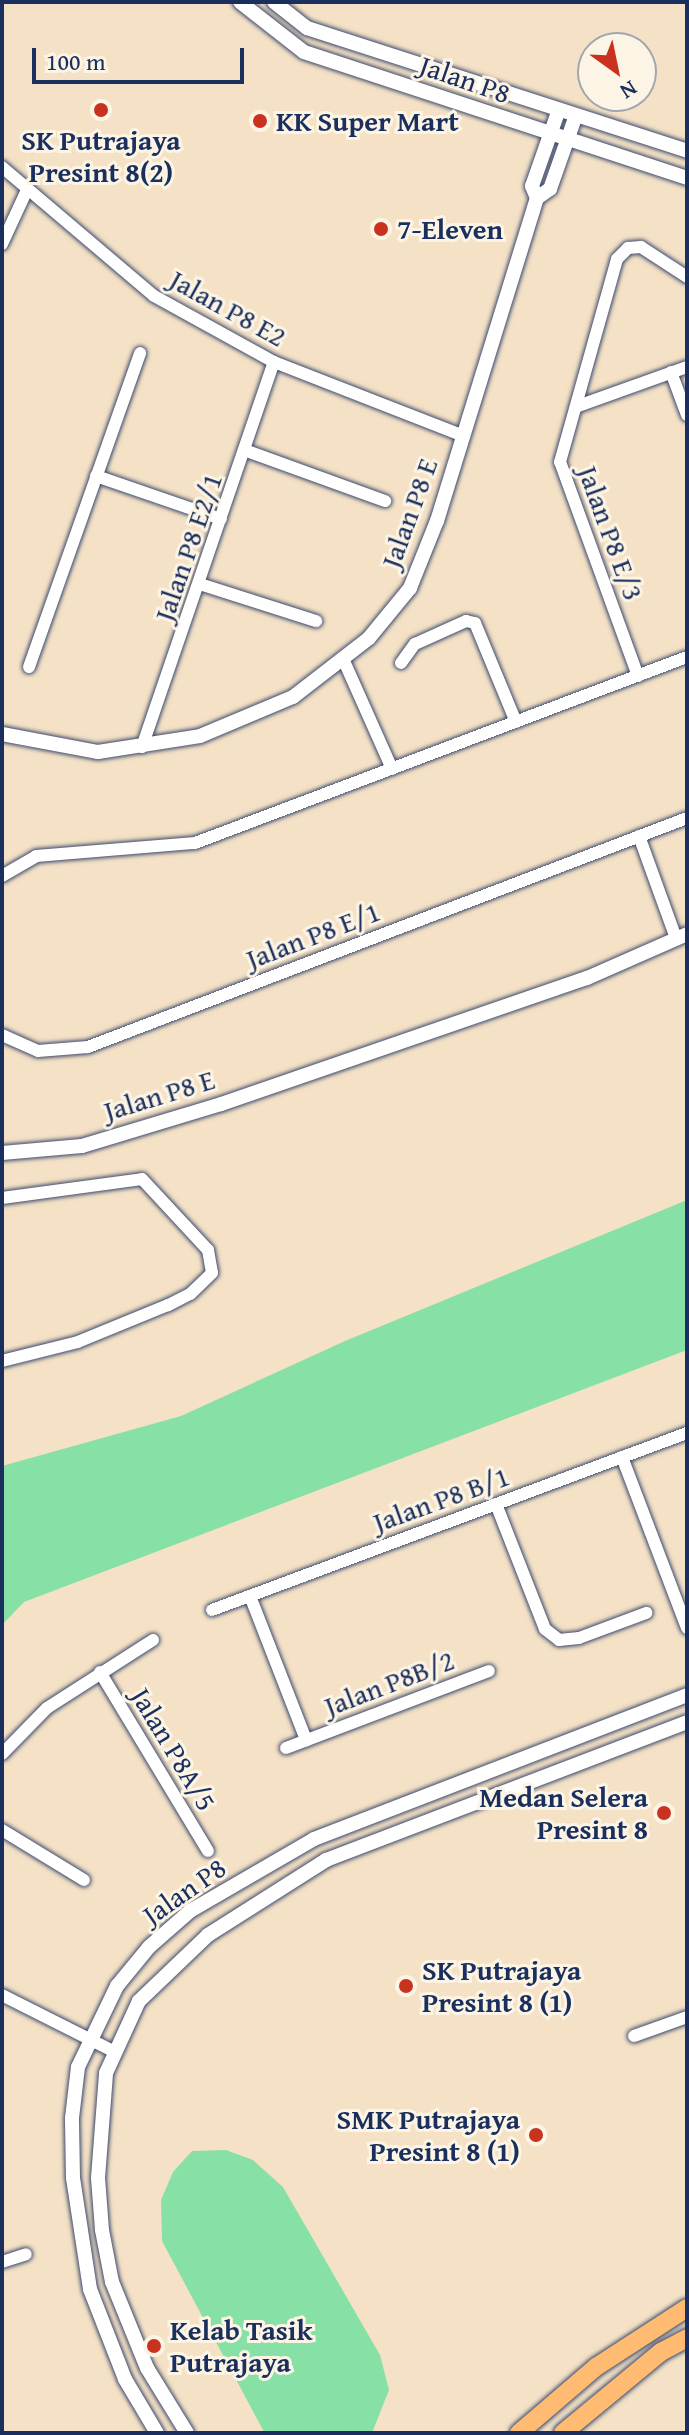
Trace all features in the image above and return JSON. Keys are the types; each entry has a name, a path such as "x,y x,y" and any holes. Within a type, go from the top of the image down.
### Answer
{"main road":[{"path":"519,2433 596,2367 687,2308"},
{"path":"563,2433 661,2352 687,2338"}],"street":[{"name":"Jalan P8","path":"240,2 304,52 549,136 687,178"},
{"name":"Jalan P8","path":"274,2 307,28 575,118 687,151"},
{"path":"558,112 532,186 537,198 550,189 575,118"},
{"name":"Jalan P8 E2","path":"2,167 26,192 154,296 274,362 464,436"},
{"path":"2,244 26,192"},
{"name":"Jalan P8 E","path":"2,734 98,752 142,747 243,721 293,697 344,661 410,588 464,436 537,198"},
{"name":"Jalan P8 E/3","path":"638,676 560,462 617,259 628,248 641,247 687,277"},
{"path":"29,667 140,353"},
{"name":"Jalan P8 E2/1","path":"142,747 247,451 274,362"},
{"path":"578,406 687,367"},
{"path":"671,372 687,415"},
{"path":"247,451 385,501"},
{"path":"96,476 221,519"},
{"path":"200,584 316,621"},
{"path":"401,663 415,644 466,621 475,623 516,722"},
{"path":"2,876 36,856 195,843 687,657"},
{"path":"344,661 392,769"},
{"name":"Jalan P8 E/1","path":"2,1035 38,1051 88,1047 687,818"},
{"path":"639,836 682,936"},
{"name":"Jalan P8 E","path":"2,1153 82,1146 221,1104 587,978 682,936"},
{"path":"2,1198 142,1179 208,1250 212,1273 190,1294 155,1310 78,1342 2,1361"},
{"name":"Jalan P8 B/1","path":"212,1610 687,1433"},
{"path":"622,1457 687,1628"},
{"path":"496,1504 545,1629 559,1640 579,1638 646,1613"},
{"name":"Jalan P8B/2","path":"250,1596 306,1740"},
{"path":"2,1754 47,1708 153,1640"},
{"name":"Jalan P8B/2","path":"286,1748 489,1671"},
{"name":"Jalan P8A/5","path":"100,1672 208,1851"},
{"name":"Jalan P8","path":"157,2433 116,2356 90,2289 79,2233 72,2118 78,2067 117,1986 149,1947 190,1911 314,1839 687,1695"},
{"name":"Jalan P8","path":"187,2433 142,2357 112,2282 102,2230 99,2122 106,2073 139,2001 208,1935 326,1860 684,1726"},
{"path":"2,1830 84,1880"},
{"path":"2,1995 115,2052"},
{"path":"634,2036 687,2017"},
{"path":"2,2262 26,2254"}],"green space":[{"path":"687,1200 687,1350 24,1602 2,1625 2,1466 181,1416 345,1341"},
{"path":"226,2150 253,2160 283,2187 380,2355 389,2390 372,2433 264,2432 162,2241 161,2200 173,2172 192,2151"}],"place":[{"name":"SK Putrajaya Presint 8(2)","path":"101,110"},
{"name":"KK Super Mart","path":"260,121"},
{"name":"7-Eleven","path":"381,229"},
{"name":"Medan Selera Presint 8","path":"664,1813"},
{"name":"SK Putrajaya Presint 8 (1)","path":"406,1986"},
{"name":"SMK Putrajaya Presint 8 (1)","path":"536,2135"},
{"name":"Kelab Tasik Putrajaya","path":"154,2346"}]}
